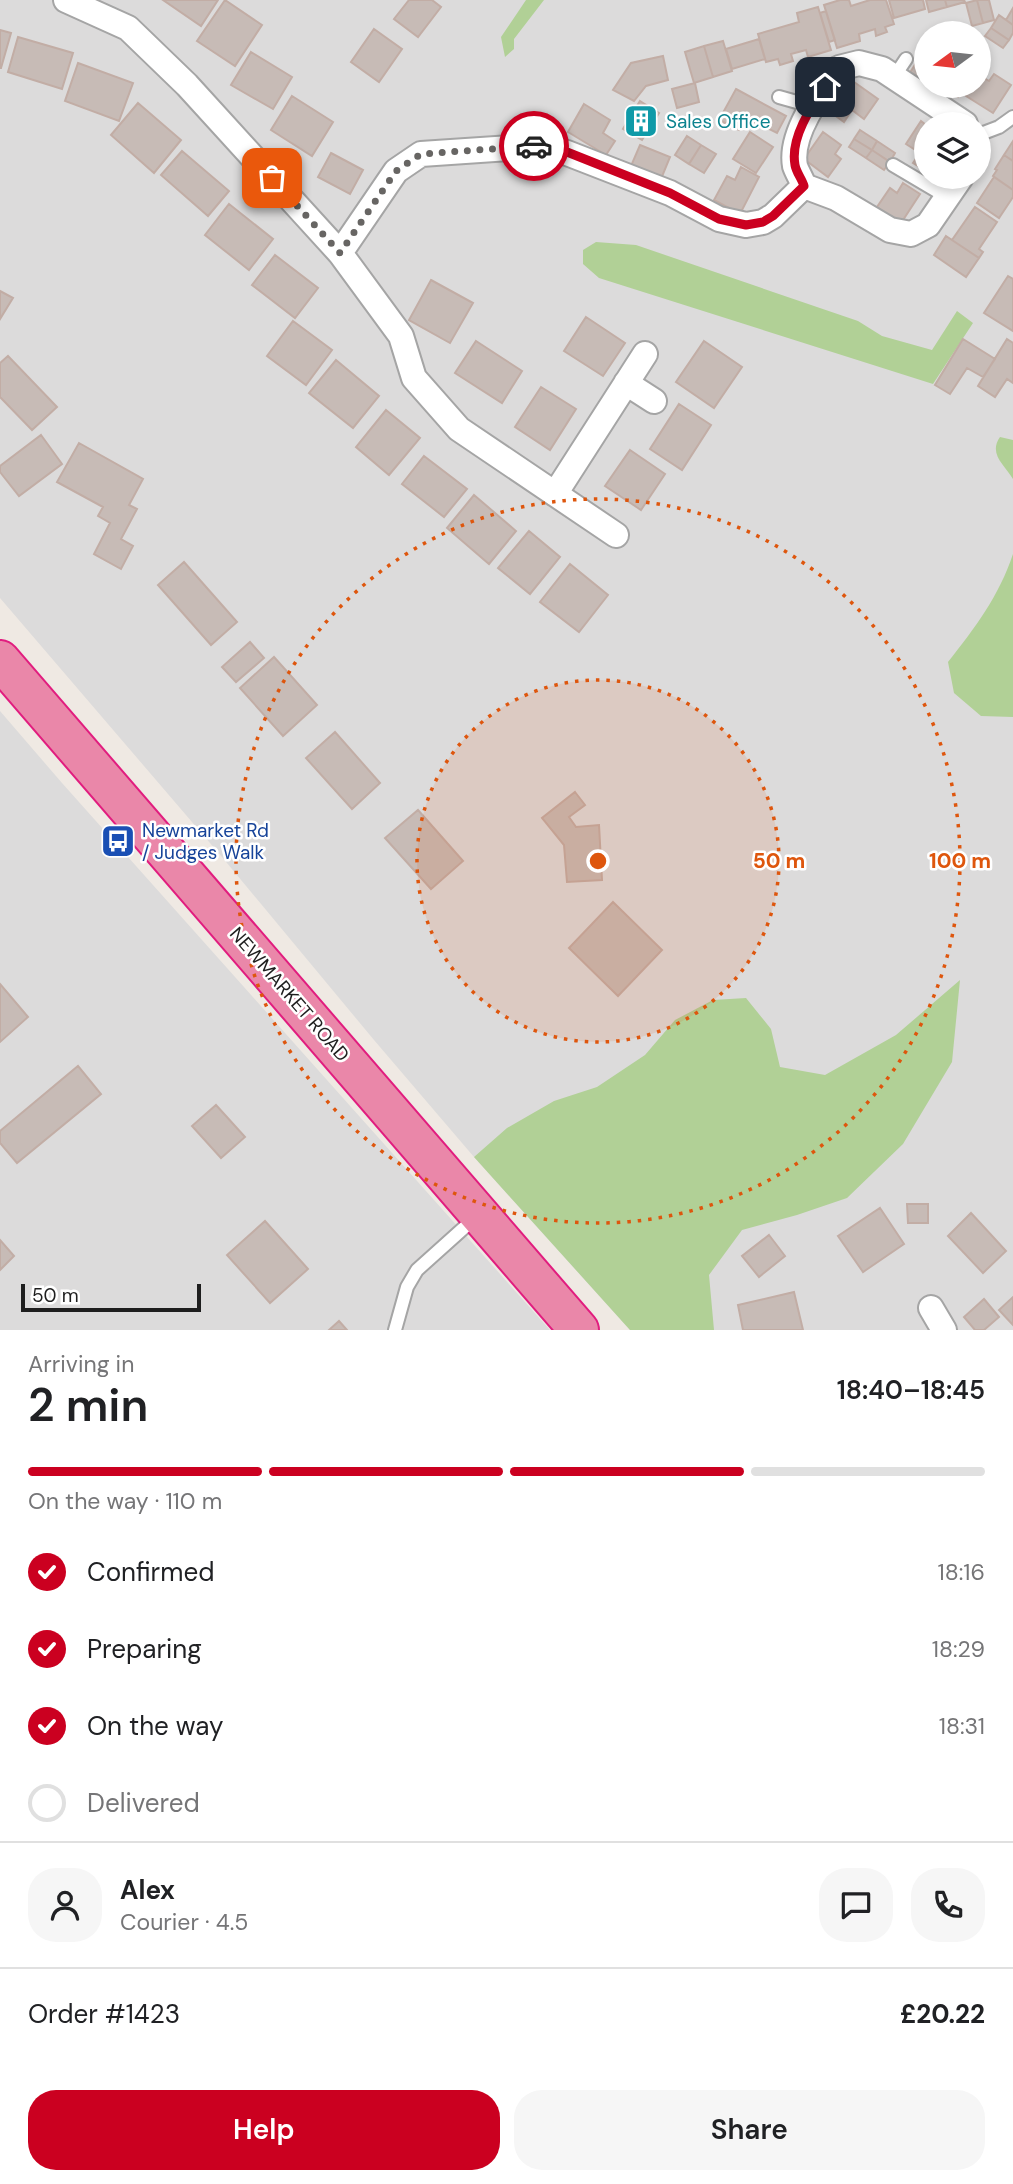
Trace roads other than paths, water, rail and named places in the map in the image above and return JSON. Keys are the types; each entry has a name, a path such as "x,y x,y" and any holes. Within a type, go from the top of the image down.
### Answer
{"highway":[{"name":"NEWMARKET ROAD","path":"0,660 579,1330"}],"street":[{"path":"69,0 128,28 187,85 340,253 401,336 414,378 459,429 616,535"},
{"path":"951,112 900,68 882,69 859,63 839,68 811,106 797,141 795,165 804,186 836,198 890,230 911,234 928,225 953,189"},
{"path":"340,253 396,171 421,154 539,146 567,152 670,193 719,219 746,225 763,222 773,216 804,186"},
{"path":"555,494 645,354"},
{"path":"626,383 654,401"},
{"path":"931,1308 944,1330"}],"lane":[{"path":"779,97 811,106"},
{"path":"991,130 1013,117"},
{"path":"893,165 947,197"},
{"path":"395,1330 407,1287 416,1270 479,1214"}],"place":[{"name":"Sales Office","path":"641,121"},
{"name":"Newmarket Rd / Judges Walk","path":"118,841"}]}
